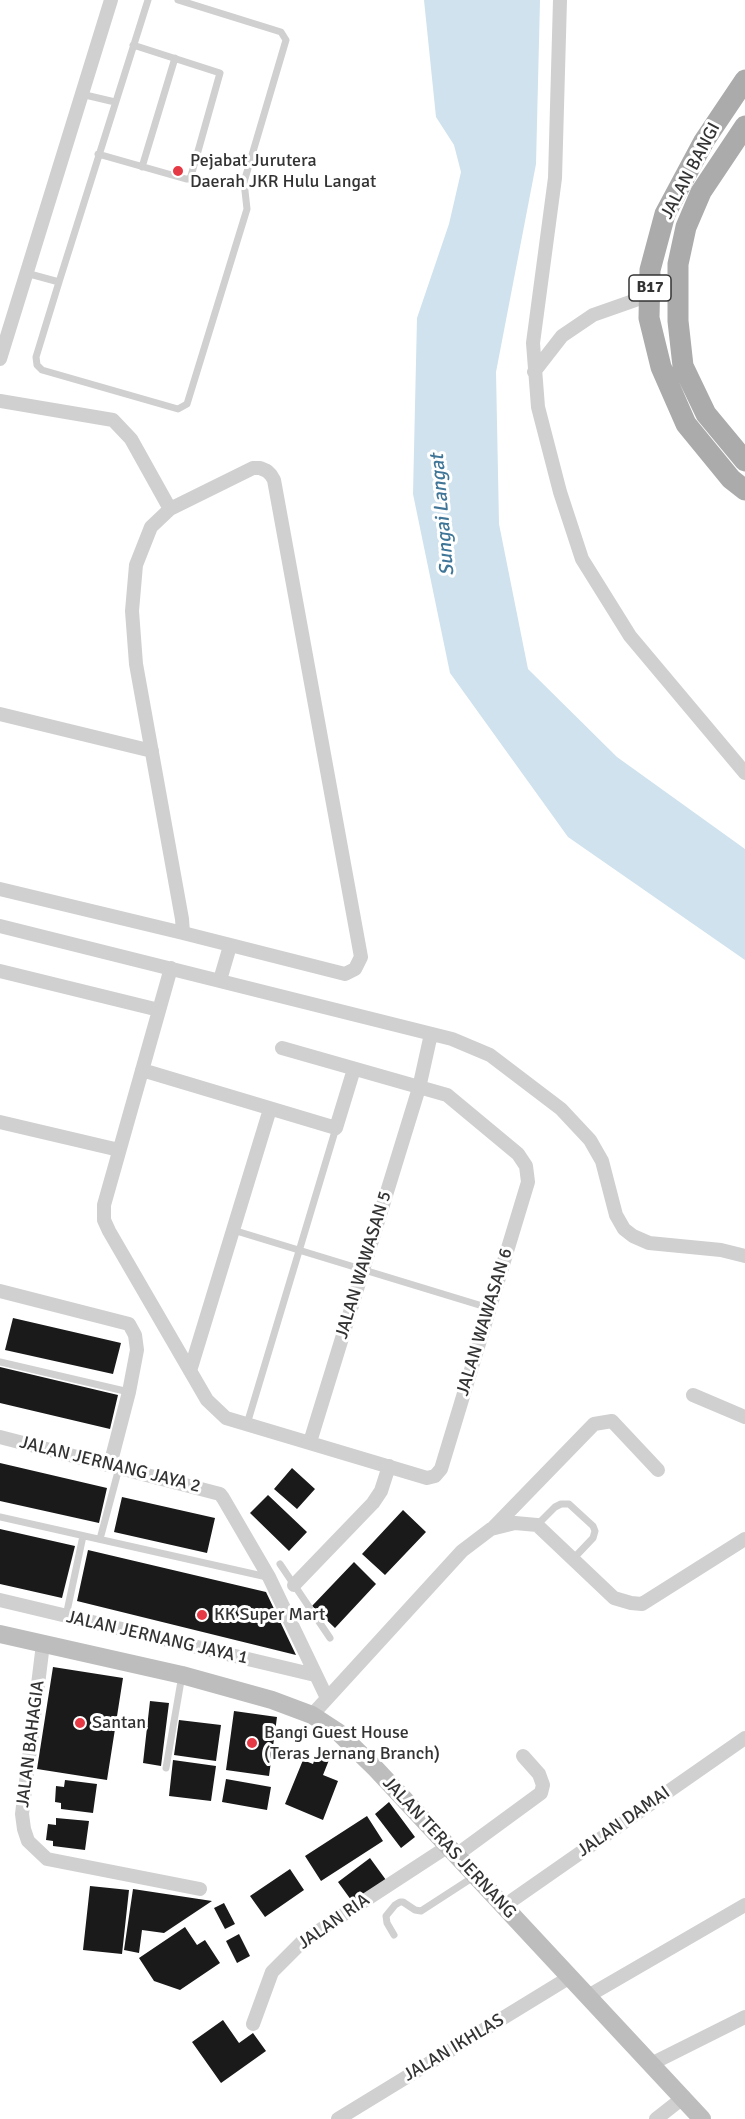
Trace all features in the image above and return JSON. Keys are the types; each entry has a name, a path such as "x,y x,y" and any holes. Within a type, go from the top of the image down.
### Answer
{"main road":[{"name":"JALAN BANGI","path":"745,80 704,141 665,214 650,270 649,318 661,367 686,424 731,479 745,490"},
{"name":"JALAN BANGI","path":"745,126 701,192 686,227 678,264 678,321 683,366 706,414 745,461"},
{"name":"JALAN TERAS JERNANG","path":"0,1634 182,1676 272,1700 312,1715 338,1732 684,2097 702,2119"}],"street":[{"path":"0,359 111,0"},
{"path":"560,0 555,178 534,331 534,372 541,417 560,492 582,559 630,636 745,773"},
{"path":"534,372 562,336 593,315 650,295"},
{"path":"0,400 113,420 131,439 170,509"},
{"path":"0,889 345,974 355,969 361,957 272,475 260,468 253,468 170,509 151,527 136,565 132,611 136,664 183,933"},
{"path":"0,714 152,751"},
{"path":"0,926 452,1039 490,1055 561,1109 590,1140 602,1161 616,1215 624,1229 649,1243 721,1250 745,1256"},
{"path":"220,980 230,946"},
{"path":"171,969 104,1205 104,1220 207,1400 226,1418 389,1466 381,1491 373,1503 294,1585"},
{"path":"0,972 159,1010"},
{"name":"JALAN WAWASAN 5","path":"310,1442 419,1088 431,1034"},
{"path":"282,1048 419,1088"},
{"path":"142,1070 336,1128 354,1069"},
{"name":"JALAN WAWASAN 6","path":"389,1466 427,1478 435,1476 441,1469 528,1182 526,1166 518,1154 447,1095 419,1088"},
{"path":"190,1371 270,1109"},
{"path":"0,1122 119,1150"},
{"path":"0,1291 129,1324 135,1335 137,1350 114,1466"},
{"path":"693,1395 745,1417"},
{"path":"312,1715 462,1551 491,1529 594,1424 612,1421 658,1470"},
{"name":"JALAN JERNANG JAYA 2","path":"0,1437 220,1494 268,1578"},
{"path":"491,1529 515,1523 537,1525 614,1598 642,1604 745,1539"},
{"path":"268,1578 327,1698"},
{"name":"JALAN JERNANG JAYA 1","path":"0,1600 315,1675"},
{"name":"JALAN BAHAGIA","path":"43,1644 22,1814 28,1841 47,1859 200,1889"},
{"name":"JALAN DAMAI","path":"504,1906 745,1738"},
{"name":"JALAN RIA","path":"253,2024 272,1972 303,1941 451,1852 541,1793 543,1785 539,1774 523,1756"},
{"path":"588,1996 745,1905"},
{"name":"JALAN IKHLAS","path":"338,2119 570,1977"},
{"path":"651,2064 745,2017"},
{"path":"656,2119 684,2097"}],"lane":[{"path":"148,0 36,357 37,365 42,370 178,409 187,404 247,209 244,182 286,40 281,32 178,0"},
{"path":"99,154 186,180 191,176 220,73 133,45"},
{"path":"142,167 175,58"},
{"path":"81,94 115,102"},
{"path":"26,273 59,282"},
{"path":"247,1424 336,1128"},
{"path":"233,1230 489,1308"},
{"path":"0,1362 129,1392"},
{"path":"100,1539 114,1466"},
{"path":"537,1525 561,1504 569,1504 593,1526 595,1531 593,1538 573,1559"},
{"path":"0,1517 268,1578"},
{"path":"66,1616 83,1536"},
{"path":"280,1564 330,1638"},
{"path":"166,1768 182,1676"},
{"path":"394,1935 386,1916 395,1905 403,1902 421,1911 475,1876"}],"water":[{"name":"Sungai Langat","path":"424,0 540,0 536,164 496,372 499,524 528,669 617,757 745,849 745,960 568,837 450,673 413,494 417,318 449,224 461,172 454,145 436,117"}],"building":[{"path":"13,1318 121,1343 113,1374 5,1350"},
{"path":"0,1367 118,1395 110,1429 0,1403"},
{"path":"0,1463 107,1488 99,1523 0,1501"},
{"path":"292,1468 315,1489 297,1509 274,1489"},
{"path":"268,1495 307,1532 289,1551 250,1513"},
{"path":"122,1497 215,1518 207,1553 114,1532"},
{"path":"403,1510 426,1532 385,1575 362,1554"},
{"path":"0,1529 75,1546 62,1598 0,1584"},
{"path":"88,1550 266,1592 296,1655 77,1601"},
{"path":"354,1562 376,1584 335,1628 312,1606"},
{"name":"Santan","path":"53,1667 123,1678 107,1780 37,1769"},
{"path":"150,1701 169,1703 161,1766 143,1763"},
{"name":"Bangi Guest House (Teras Jernang Branch)","path":"234,1711 277,1717 269,1776 226,1770"},
{"path":"179,1720 221,1725 216,1761 174,1755"},
{"path":"318,1749 331,1755 323,1775 338,1781 323,1820 285,1804 303,1760 313,1764"},
{"path":"173,1760 216,1766 211,1801 169,1796"},
{"path":"226,1779 271,1787 267,1810 222,1802"},
{"path":"65,1780 97,1784 93,1813 61,1809 61,1803 55,1802 56,1786 64,1787"},
{"path":"389,1802 415,1837 401,1848 375,1814"},
{"path":"367,1816 383,1841 321,1881 305,1856"},
{"path":"56,1818 89,1821 85,1850 53,1846 53,1841 46,1840 48,1824 56,1825"},
{"path":"370,1858 386,1880 354,1904 338,1882"},
{"path":"290,1869 304,1890 265,1917 250,1896"},
{"path":"90,1886 129,1890 122,1954 83,1950"},
{"path":"133,1889 212,1901 164,1933 142,1930 139,1953 124,1950"},
{"path":"224,1903 235,1924 225,1929 214,1908"},
{"path":"185,1927 197,1945 205,1940 220,1963 180,1990 154,1981 139,1958"},
{"path":"239,1934 250,1956 237,1963 226,1941"},
{"path":"223,2020 239,2043 253,2033 266,2051 221,2083 192,2042"}],"place":[{"name":"Pejabat Jurutera Daerah JKR Hulu Langat","path":"178,171"},
{"name":"KK Super Mart","path":"202,1615"},
{"name":"Santan","path":"80,1723"},
{"name":"Bangi Guest House (Teras Jernang Branch)","path":"252,1743"}]}
